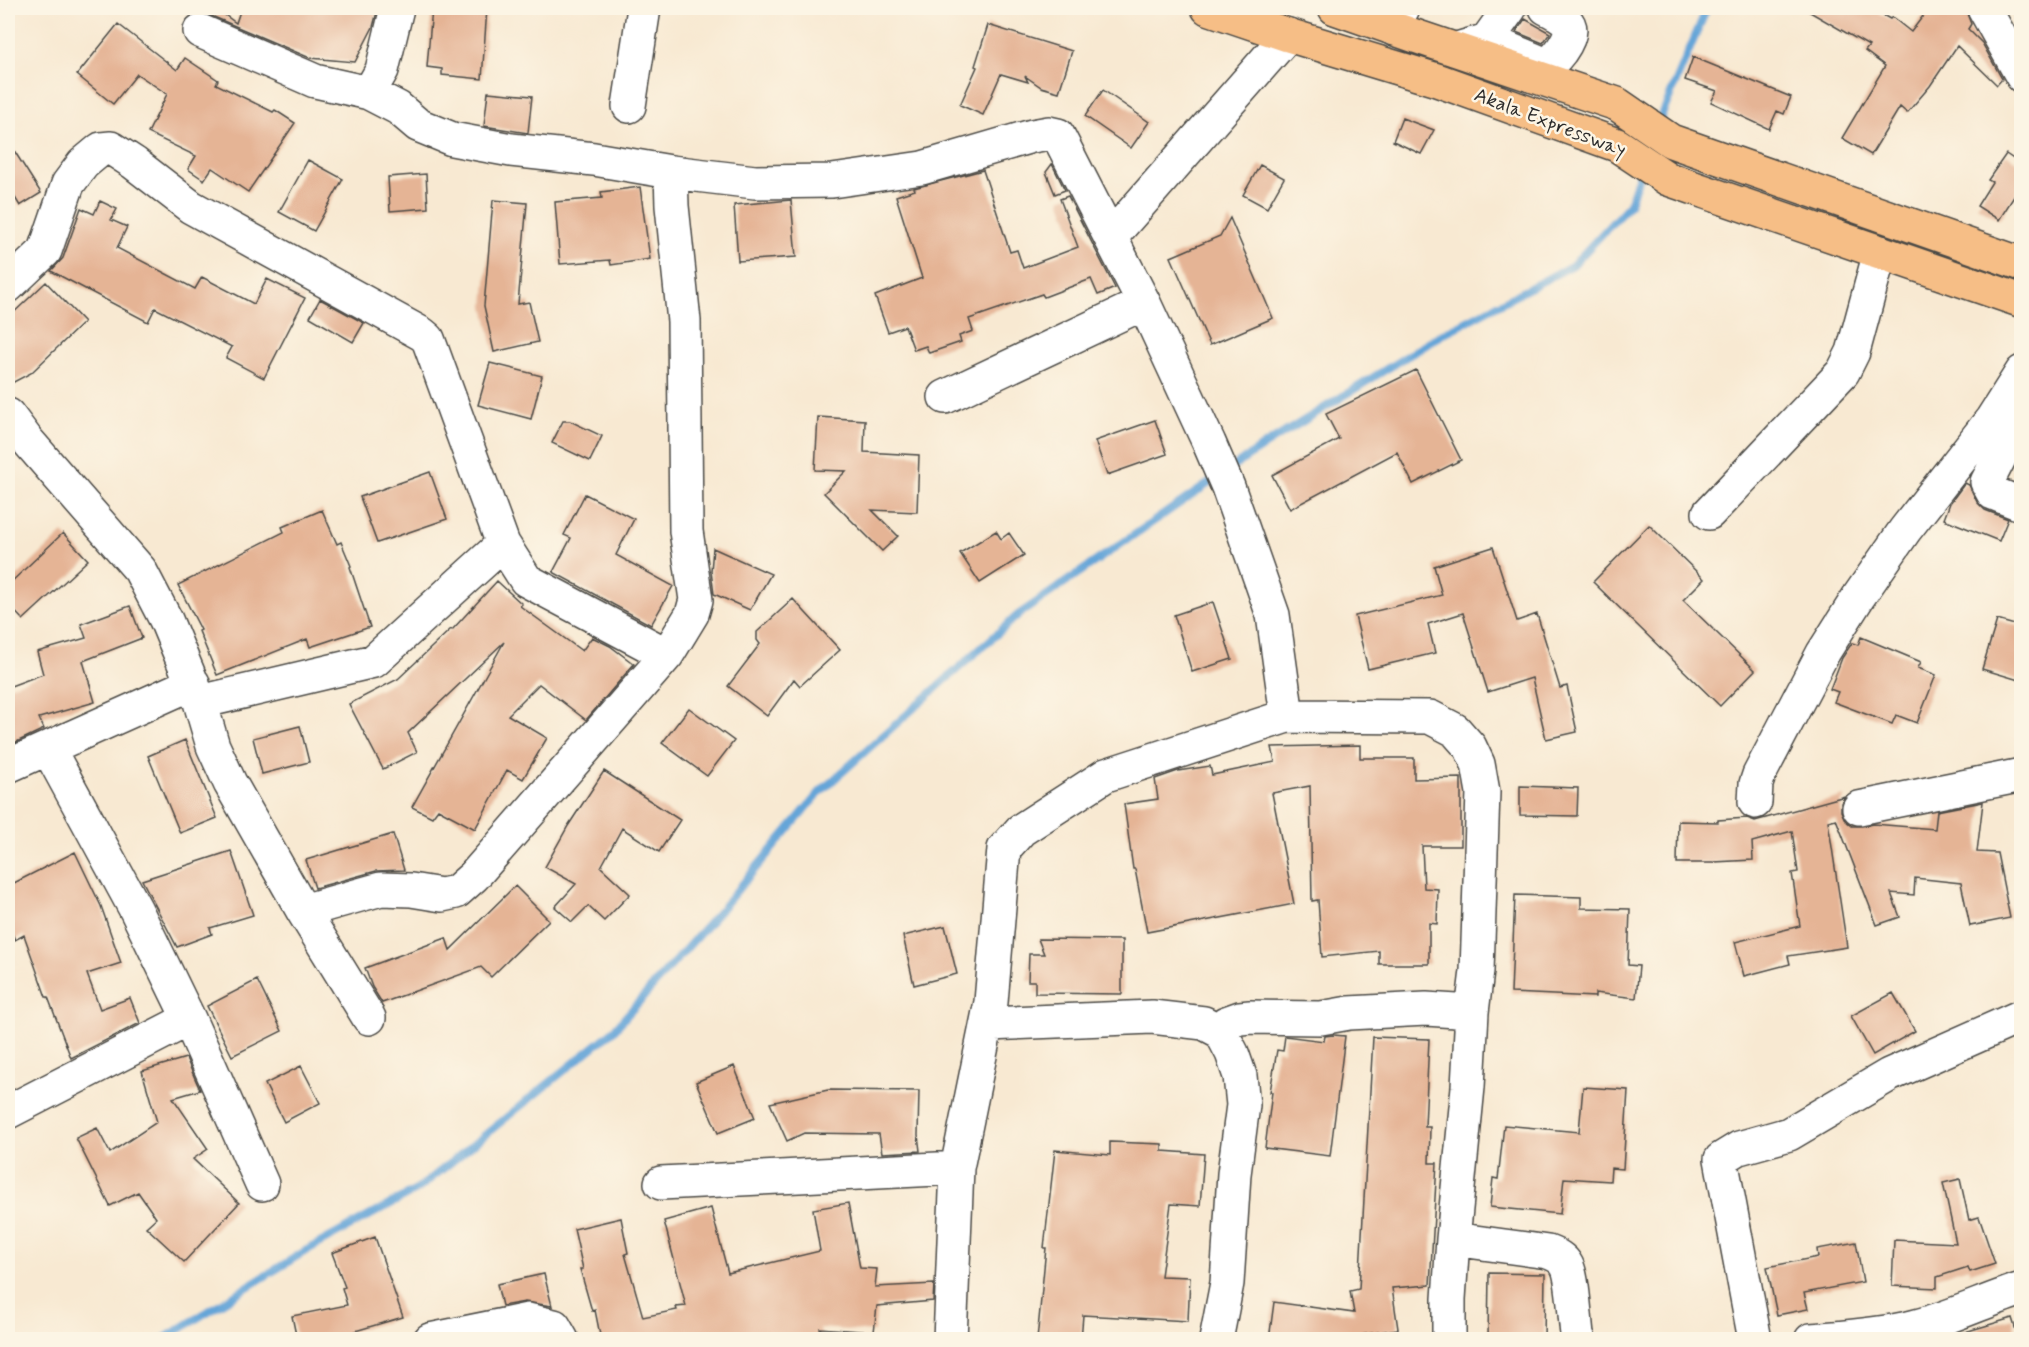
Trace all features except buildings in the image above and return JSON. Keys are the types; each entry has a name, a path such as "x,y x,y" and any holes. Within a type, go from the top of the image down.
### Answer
{"main road":[{"name":"Akala Expressway","path":"1208,8 1288,36 1437,80 1617,145 1668,179 2022,301"},
{"name":"Akala Expressway","path":"1335,8 1397,18 1540,70 1617,104 1671,141 2022,264"}],"street":[{"path":"369,93 382,70 396,8"},
{"path":"629,106 644,8"},
{"path":"1472,45 1510,8"},
{"path":"1540,70 1571,37 1571,30 1561,15 1546,8"},
{"path":"1984,8 2022,76"},
{"path":"200,31 315,81 369,93 398,108 418,125 452,139 511,150 594,159 671,172 755,182 832,181 922,168 1049,133 1058,135 1144,303 1228,487 1274,615 1287,716"},
{"path":"1111,237 1288,36"},
{"path":"8,286 45,251 68,184 82,164 101,149 111,148 191,207 428,339 503,544 526,580 668,655"},
{"path":"303,911 381,889 403,889 442,895 456,892 474,876 668,655 692,614 696,600 686,531 684,321 672,206 671,172"},
{"path":"1709,513 1843,372 1853,352 1880,252"},
{"path":"945,397 1144,303"},
{"path":"1755,802 1756,784 1760,775 1823,653 1905,530 1992,419 2022,372"},
{"path":"2022,414 1987,482 1993,493 2022,502"},
{"path":"8,415 26,439 141,570 166,620 196,692 213,747 230,783 303,911 369,1018"},
{"path":"8,765 196,692 374,661 503,544"},
{"path":"951,1340 957,1168 992,1002 1004,849 1022,830 1106,775 1287,716 1430,717 1455,730 1470,747 1478,764 1483,792 1477,971 1453,1239 1449,1340"},
{"path":"48,748 136,910 189,1019 262,1184"},
{"path":"1859,808 2022,775"},
{"path":"1221,1032 1226,1023 1250,1017 1321,1018 1349,1013 1426,1009 1472,1012"},
{"path":"1755,1340 1721,1160 1739,1148 1789,1134 1889,1075 2022,1016"},
{"path":"988,1024 1152,1017 1204,1023 1221,1032 1240,1076 1243,1106 1234,1174 1227,1283 1216,1340"},
{"path":"8,1112 189,1019"},
{"path":"661,1183 957,1168"},
{"path":"1453,1239 1548,1252 1559,1256 1567,1266 1570,1277 1579,1340"},
{"path":"1811,1340 1909,1328 2022,1289"},
{"path":"430,1340 528,1320 554,1326 562,1340"}],"waterway":[{"path":"1659,122 1707,8"},
{"path":"1230,469 1441,335 1573,265 1629,205 1641,170"},
{"path":"162,1340 307,1250 418,1189 612,1032 718,913 820,792 1018,615 1215,479"}]}
